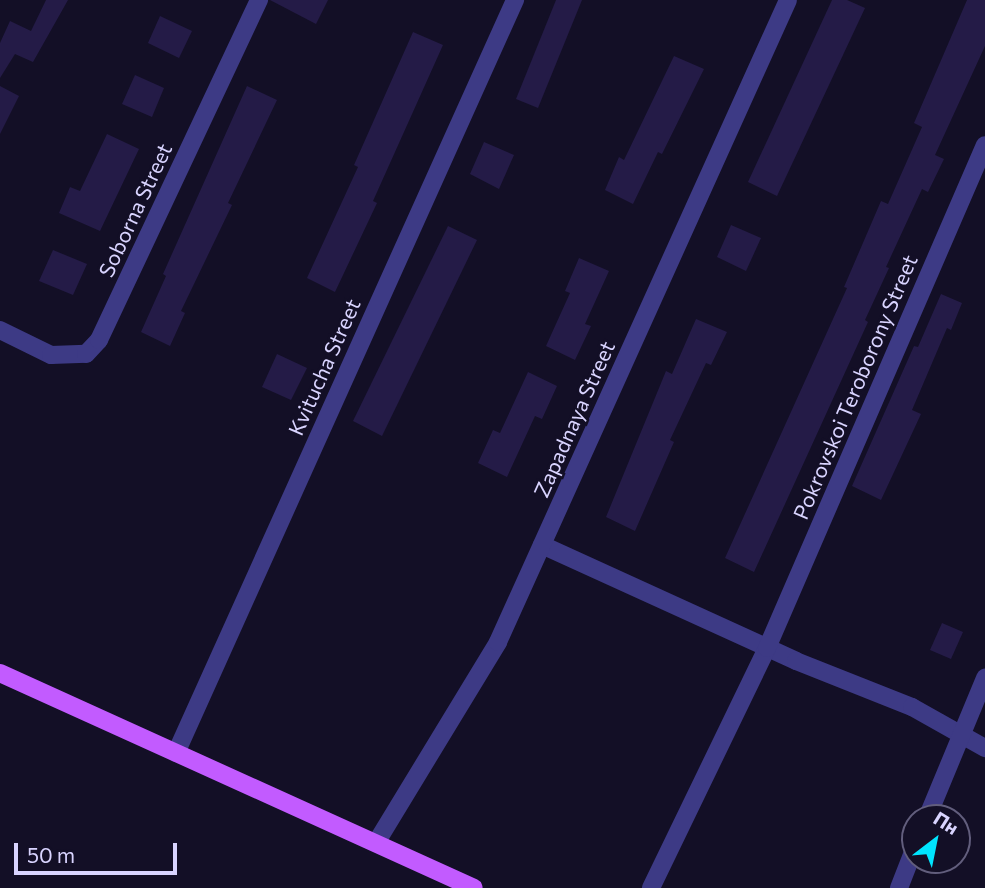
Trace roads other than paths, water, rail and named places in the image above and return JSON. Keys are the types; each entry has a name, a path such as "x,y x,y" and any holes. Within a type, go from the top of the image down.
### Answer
{"main road":[{"path":"0,673 376,843 449,883 474,888"}],"street":[{"name":"Soborna Street","path":"0,330 51,355 86,354 99,340 258,0"},
{"name":"Kvіtucha Street","path":"176,753 515,0"},
{"name":"Zapadnaya Street","path":"376,843 498,642 788,0"},
{"name":"Pokrovskoi Teroborony Street","path":"651,888 767,648 985,145"},
{"path":"542,545 767,648 912,707 985,748"},
{"path":"933,804 985,678"}]}
